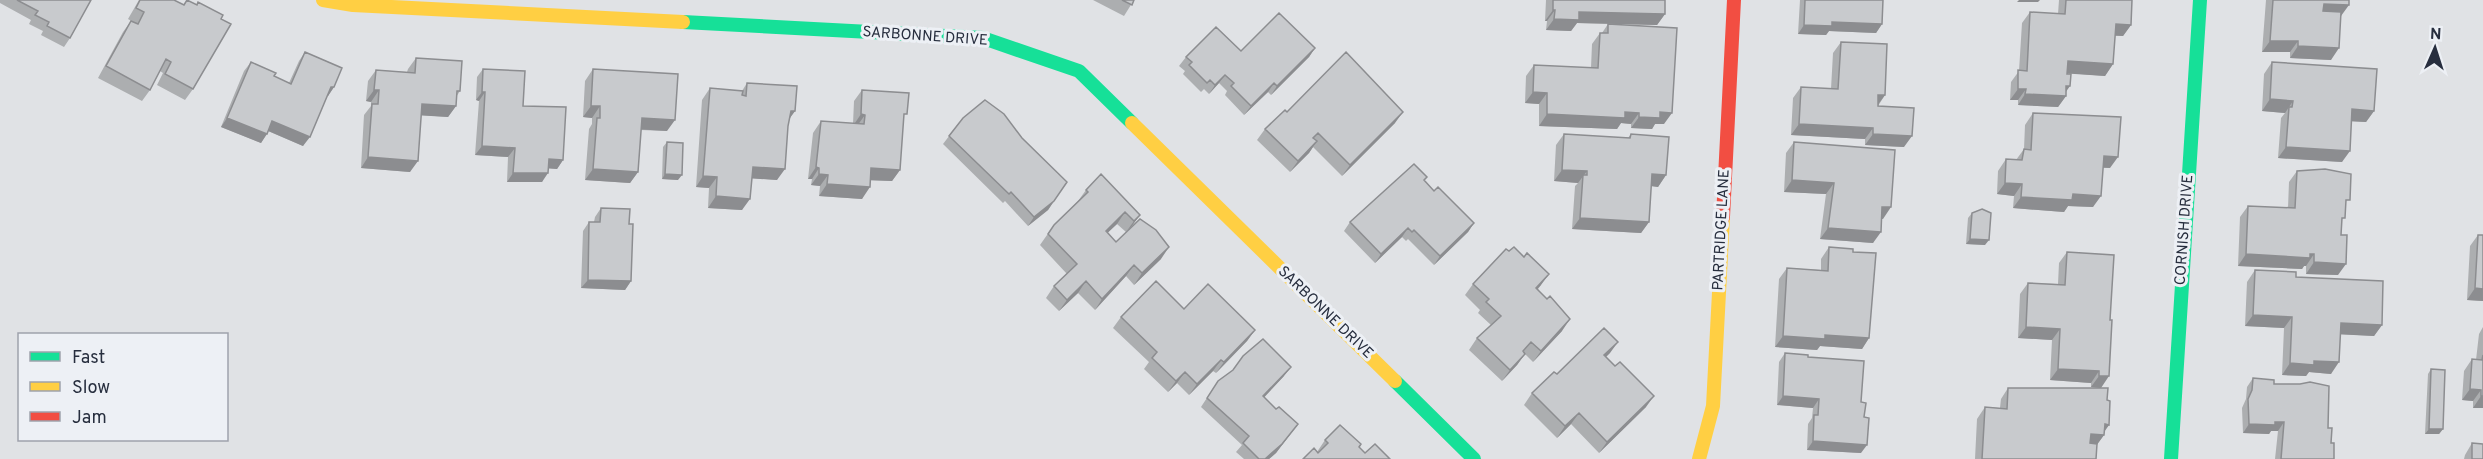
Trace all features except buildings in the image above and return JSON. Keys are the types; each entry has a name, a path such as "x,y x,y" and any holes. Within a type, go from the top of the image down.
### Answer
{"street":[{"name":"SARBONNE DRIVE","path":"323,0 353,5 983,38 1079,71 1474,459"},
{"name":"PARTRIDGE LANE","path":"1699,459 1713,406 1734,0"},
{"name":"CORNISH DRIVE","path":"2171,459 2200,0"}],"traffic: fast":[{"path":"2171,459 2200,0"},
{"path":"683,22 983,38 1079,71 1132,123"},
{"path":"1395,381 1474,459"}],"traffic: slow":[{"path":"323,0 353,5 683,22"},
{"path":"1132,123 1395,381"},
{"path":"1699,459 1713,406 1723,217"}],"traffic: jam":[{"path":"1723,217 1734,0"}]}
